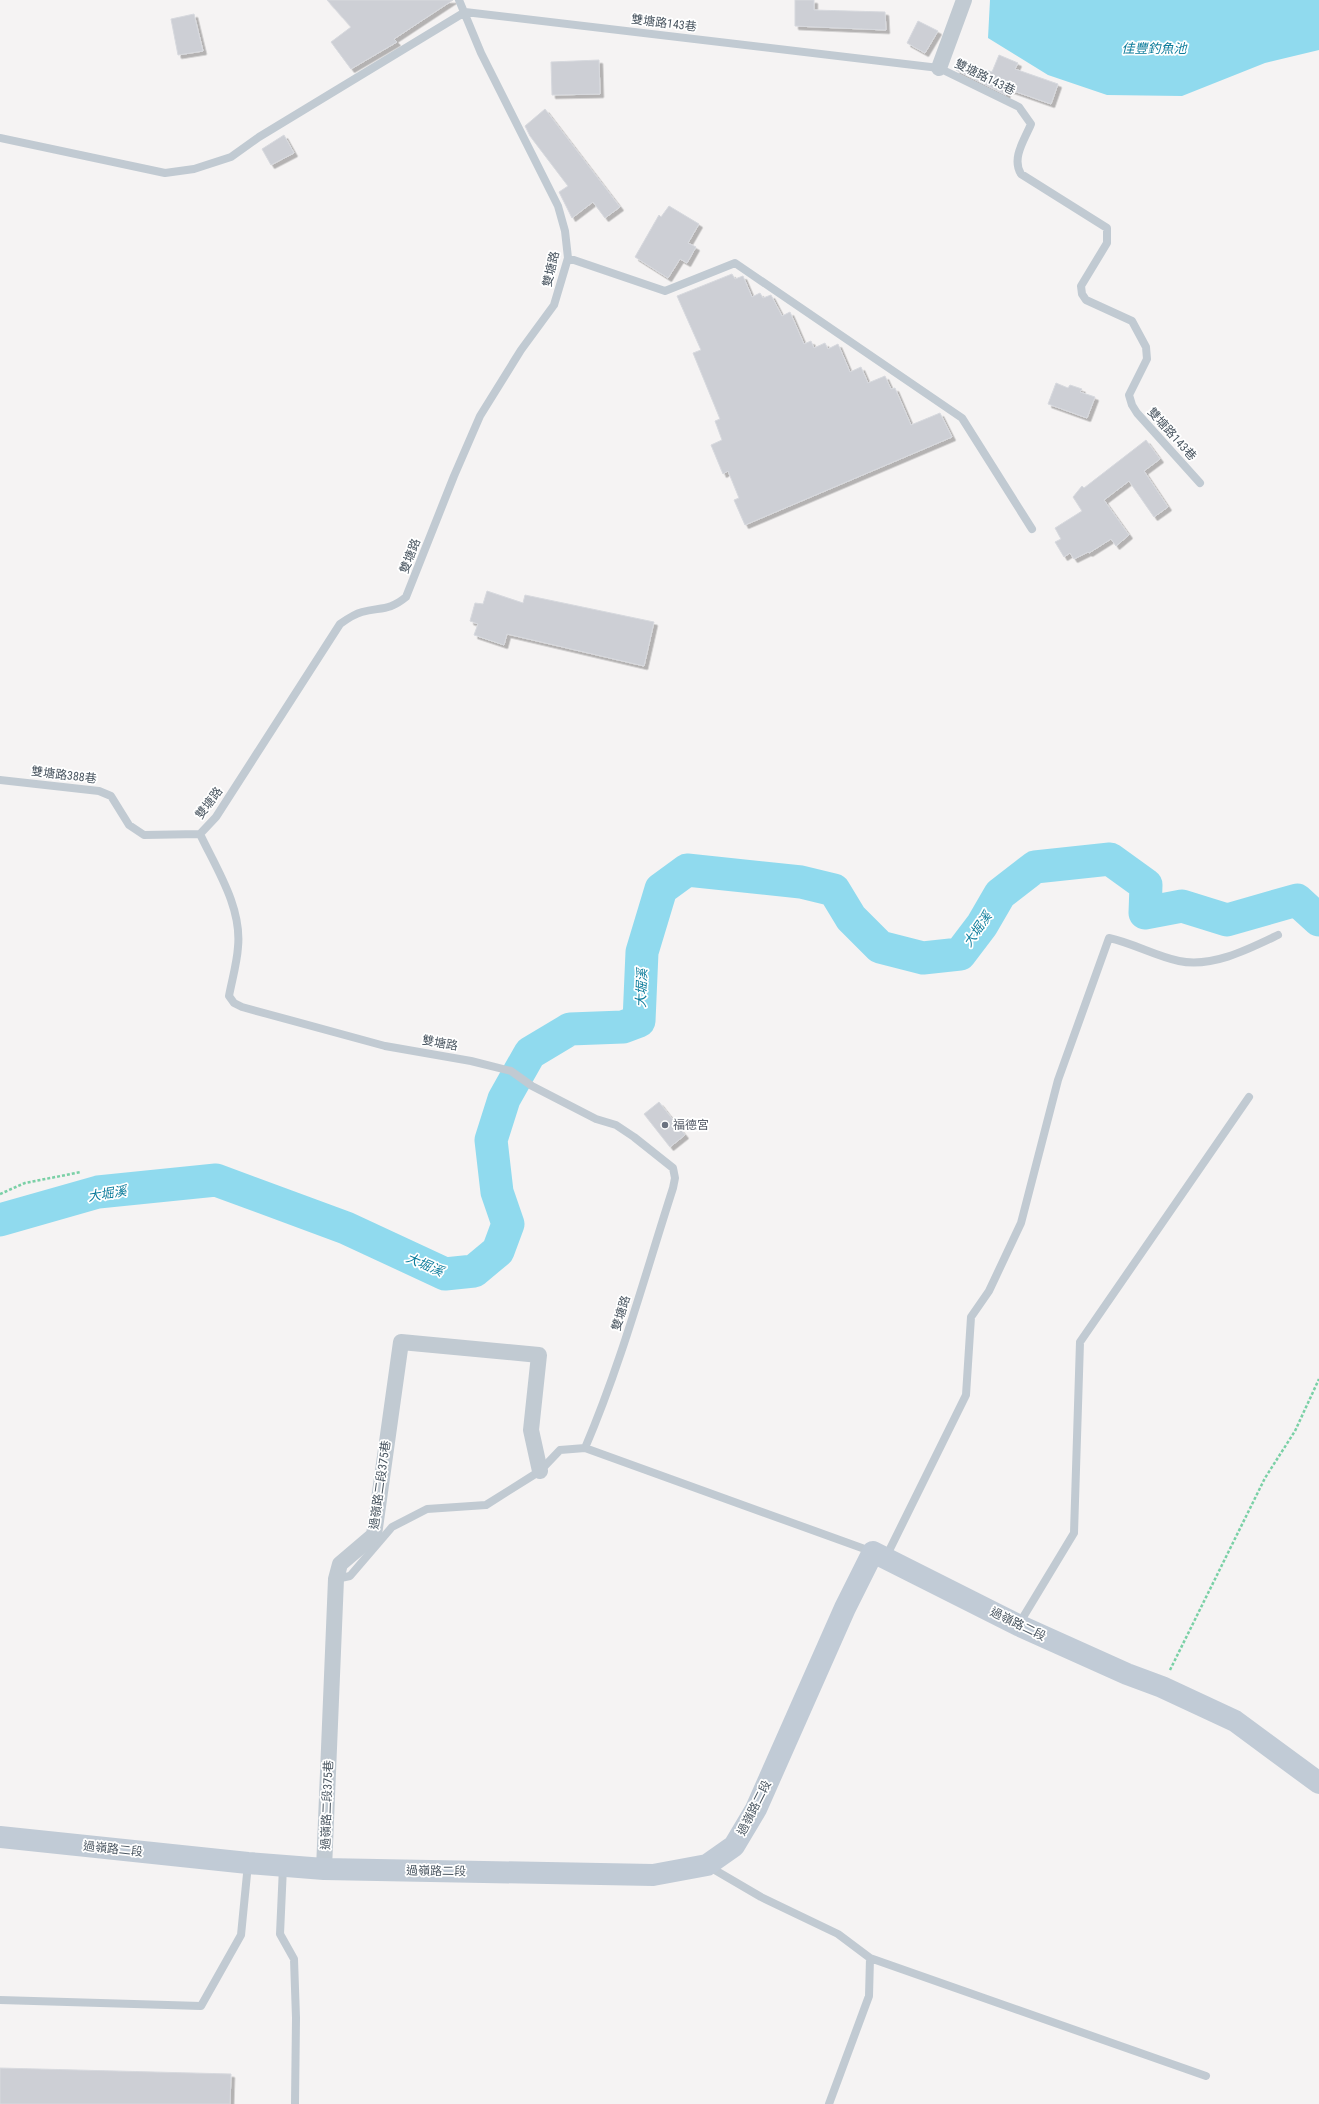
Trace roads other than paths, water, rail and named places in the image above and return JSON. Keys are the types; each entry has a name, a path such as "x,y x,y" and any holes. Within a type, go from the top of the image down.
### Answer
{"street":[{"path":"939,68 964,0"},
{"name":"過嶺路二段375巷","path":"324,1869 336,1579 340,1564 374,1535 401,1342 538,1355 532,1430 540,1471"},
{"name":"過嶺路二段","path":"0,1837 248,1863 324,1869 653,1875 707,1865 734,1846 756,1809 845,1608 879,1555 1018,1625 1126,1674 1162,1687 1235,1721 1319,1783"}],"lane":[{"name":"雙塘路","path":"459,0 482,53 558,206 565,231 568,258 554,305 521,350 480,416 454,476 406,597 398,604 386,609 362,612 340,624 216,817 200,834 224,884 233,908 238,946 229,996 234,1003 242,1007 385,1046 471,1061 511,1071 532,1086 596,1119 616,1125 634,1137 673,1168 675,1178 618,1364 585,1448"},
{"name":"雙塘路143巷","path":"465,12 939,68 1020,108 1031,124 1016,159 1016,166 1020,174 1107,228 1107,243 1081,286 1082,294 1086,300 1132,321 1146,348 1147,359 1129,395 1132,405 1137,413 1200,483"},
{"path":"0,138 165,173 194,169 231,157 259,137 465,12"},
{"path":"568,258 665,290 735,263 962,418 1032,529"},
{"name":"雙塘路388巷","path":"0,780 99,791 111,796 129,825 144,835 200,834"},
{"path":"336,1579 350,1576 392,1527 426,1509 486,1505 540,1471 560,1450 585,1448 879,1555 966,1395 970,1317 989,1291 1021,1223 1058,1080 1109,938 1126,942 1178,961 1193,963 1209,961 1250,948 1278,935"},
{"path":"1018,1625 1074,1533 1080,1342 1249,1097"},
{"path":"0,2000 201,2006 242,1935 248,1863"},
{"path":"707,1865 761,1897 838,1934 870,1958 1206,2076"},
{"path":"284,1866 280,1934 294,1959 296,2018 295,2104"},
{"path":"829,2104 869,1996 870,1958"}],"water":[{"name":"佳豐釣魚池","path":"990,0 1319,0 1319,50 1265,63 1182,96 1107,95 1048,75 988,38"}],"waterway":[{"name":"大堀溪","path":"0,1220 98,1192 216,1180 346,1228 445,1274 474,1271 498,1251 508,1224 497,1192 491,1140 504,1099 530,1053 570,1029 623,1027 639,1021 642,952 661,889 687,870 801,882 834,890 851,918 880,947 923,958 960,954 982,925 1000,894 1035,867 1110,859 1146,885 1145,913 1182,906 1227,920 1297,900 1319,920"}],"place":[{"name":"福德宮","path":"665,1125"}]}
